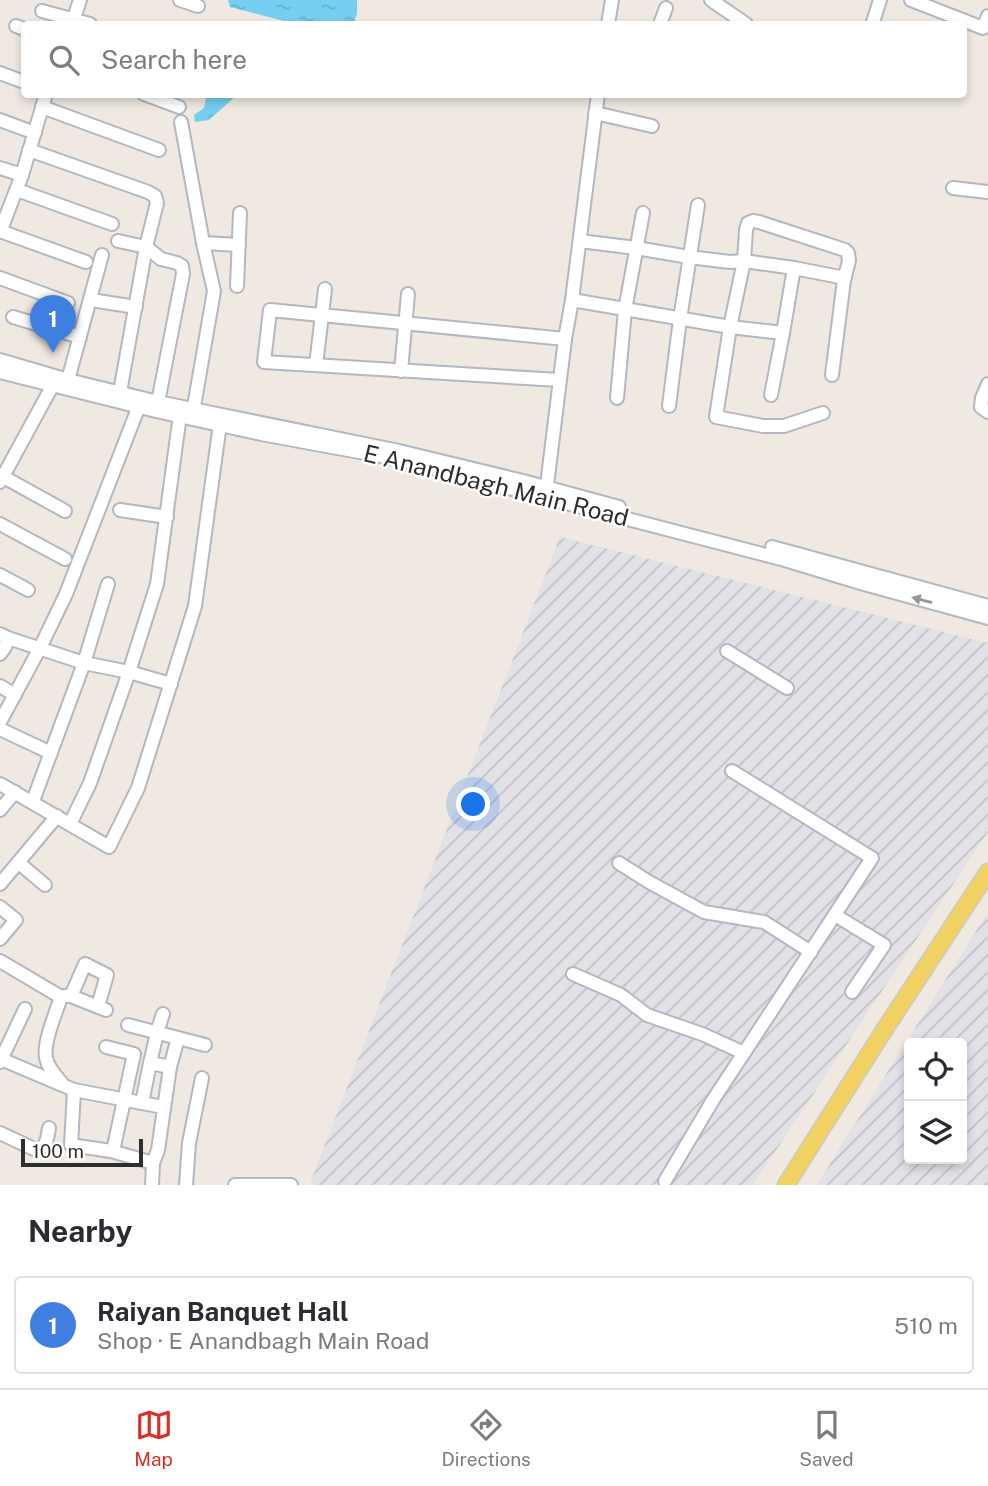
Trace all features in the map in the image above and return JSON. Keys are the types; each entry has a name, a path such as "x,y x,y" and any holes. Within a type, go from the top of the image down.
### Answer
{"main road":[{"path":"797,1185 818,1143 988,872"},
{"path":"786,1185 818,1143 988,888"}],"street":[{"path":"73,21 80,0"},
{"path":"180,0 198,6"},
{"path":"608,21 612,0"},
{"path":"711,0 742,21"},
{"path":"873,21 880,0"},
{"path":"911,0 965,21"},
{"path":"661,21 666,8"},
{"path":"42,11 70,21"},
{"path":"967,22 983,28 988,16"},
{"path":"0,73 21,81"},
{"path":"155,98 179,107"},
{"path":"546,492 597,98"},
{"path":"86,262 1,225 22,176 44,101 159,150"},
{"path":"595,113 652,126"},
{"path":"0,120 35,132"},
{"path":"70,824 90,783 157,584 167,517 214,291 181,122"},
{"path":"29,150 155,196 157,203 146,247 120,392"},
{"path":"0,168 22,176"},
{"path":"953,188 988,192"},
{"path":"17,190 111,224"},
{"path":"669,406 698,205"},
{"path":"617,398 625,310 643,212"},
{"path":"237,286 240,214"},
{"path":"823,413 785,426 763,426 716,416 744,261 748,223 759,222 848,253 831,375"},
{"path":"118,241 146,247 161,259 182,266 183,274 158,402"},
{"path":"580,241 689,257 744,261 845,278"},
{"path":"203,243 239,246"},
{"path":"65,511 1,478 59,381 80,337 103,255"},
{"path":"771,395 794,268"},
{"path":"0,278 68,303"},
{"path":"316,365 325,289"},
{"path":"401,371 408,294"},
{"path":"91,300 136,307"},
{"path":"572,300 730,327 783,333"},
{"path":"559,380 264,362 270,310 565,339"},
{"path":"13,317 80,337"},
{"name":"E Anandbagh Main Road","path":"0,370 120,392 220,424 546,492 988,606"},
{"name":"E Anandbagh Main Road","path":"59,381 139,406 399,451 988,618"},
{"path":"988,384 981,407 988,412"},
{"path":"0,722 66,594 139,406"},
{"path":"0,784 110,847 138,788 195,606 220,424"},
{"path":"120,510 167,517"},
{"path":"0,524 65,559"},
{"path":"0,575 27,590"},
{"path":"33,802 85,663 108,584"},
{"path":"0,654 5,647 4,636 85,663 171,684"},
{"path":"727,651 786,688"},
{"path":"0,687 15,695"},
{"path":"0,729 51,753"},
{"path":"665,1181 713,1100 872,858 732,771"},
{"path":"0,810 15,792"},
{"path":"1,882 57,816"},
{"path":"19,863 44,885"},
{"path":"619,863 704,912 764,922 811,952"},
{"path":"0,907 16,920 0,939"},
{"path":"835,915 884,945 852,992"},
{"path":"0,961 66,997 102,1008 107,975 85,964 66,997 51,1027 46,1053 50,1068 69,1087 71,1145 113,1151 153,1163"},
{"path":"573,974 621,995 647,1015 702,1034 744,1053"},
{"path":"25,1009 1,1061 69,1087 163,1107"},
{"path":"142,1103 163,1014"},
{"path":"128,1025 205,1045"},
{"path":"152,1185 153,1163 158,1150 163,1107 178,1038"},
{"path":"106,1046 134,1054 113,1151"},
{"path":"150,1063 170,1068"},
{"path":"186,1185 189,1143 202,1078"},
{"path":"0,1133 39,1149 45,1145 49,1128"},
{"path":"235,1185 291,1185"}],"shaded area":[{"path":"560,537 988,643 988,832 753,1185 310,1183"},
{"path":"988,912 988,1185 817,1185 904,1046 904,1164 967,1164 967,1038 909,1038"}],"water":[{"path":"228,0 357,0 357,14 354,21 284,21 230,7"},
{"path":"234,98 209,120 195,122 194,115 204,108 206,99"}],"place":[{"name":"Raiyan Banquet Hall","path":"53,353"}]}
